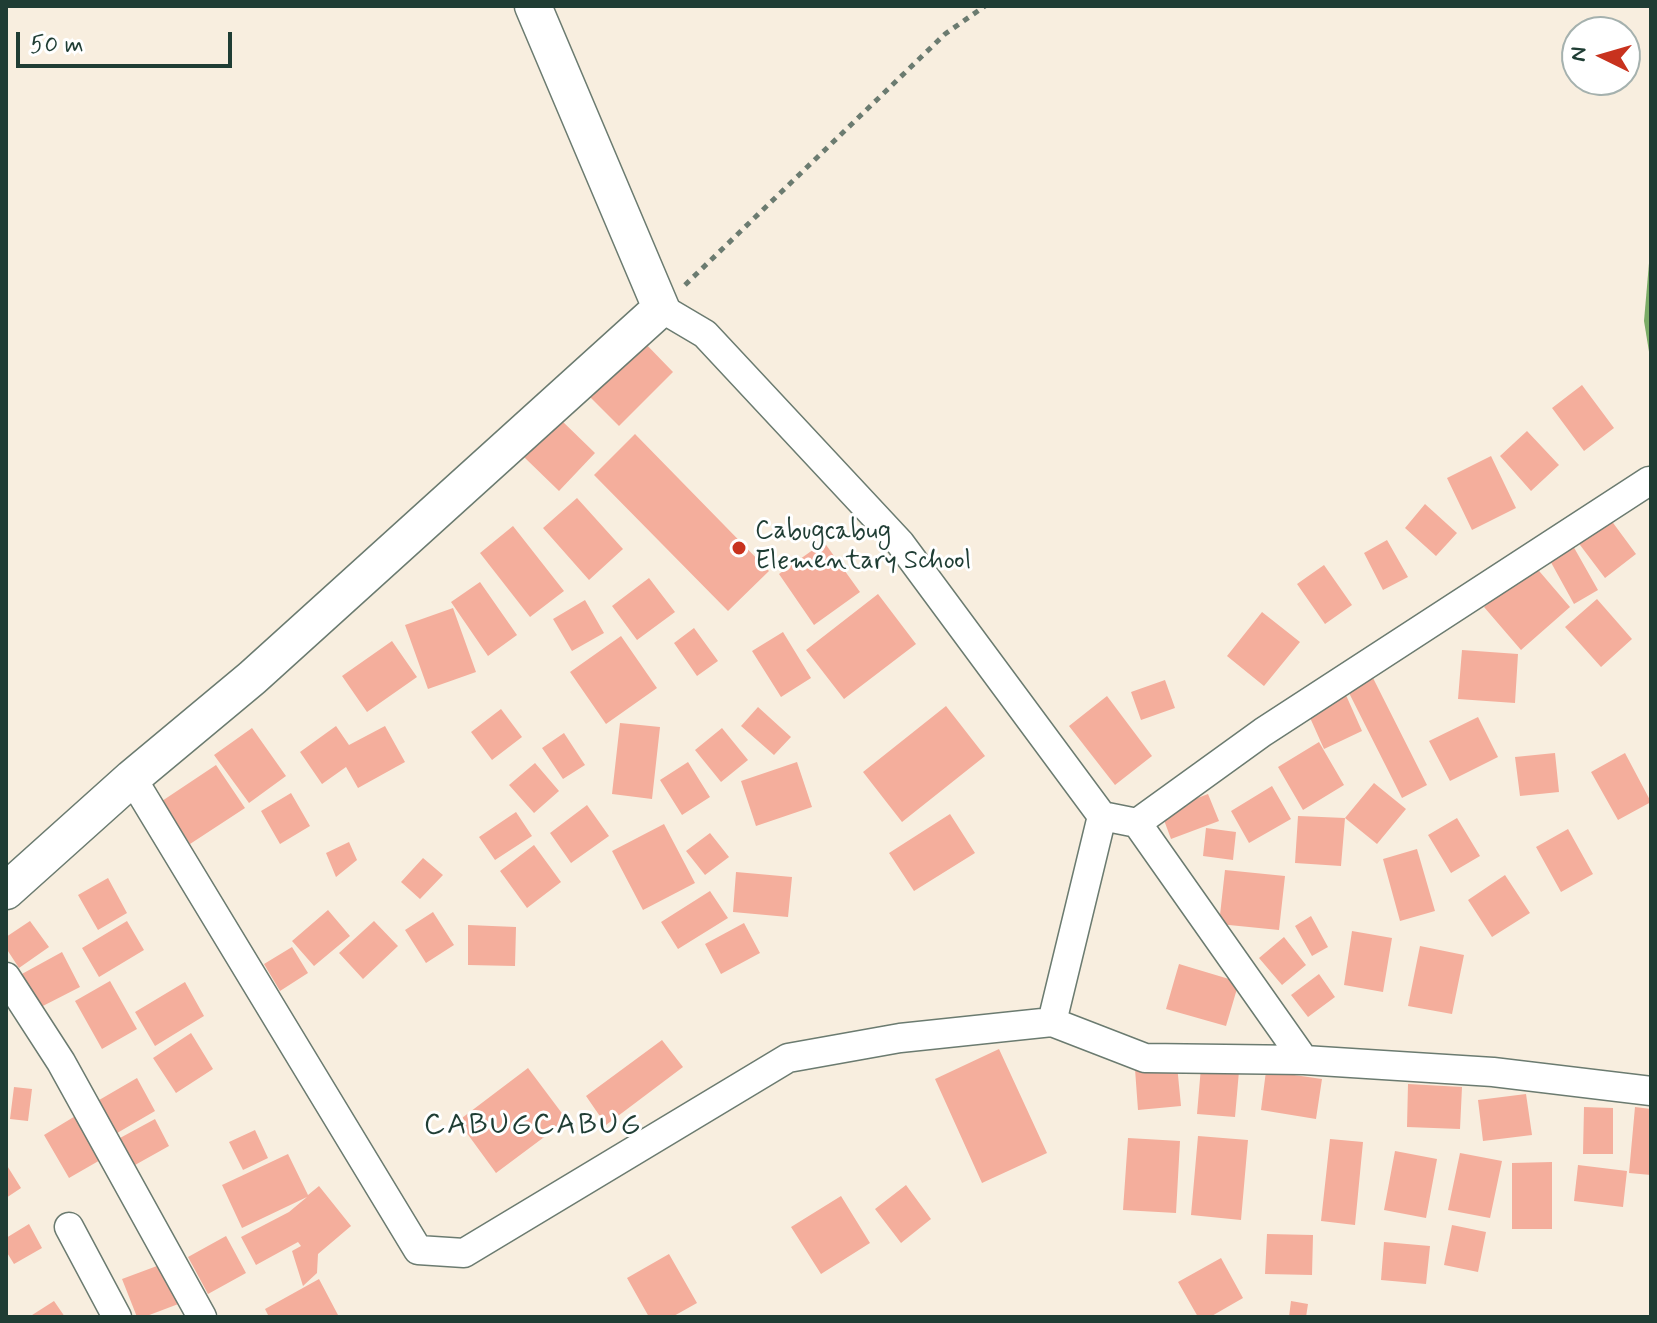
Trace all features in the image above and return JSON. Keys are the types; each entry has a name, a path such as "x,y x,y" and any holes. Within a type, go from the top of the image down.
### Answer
{"street":[{"path":"533,6 661,308 705,334 900,543 1102,816 1137,823 1304,1060"},
{"path":"6,891 132,778 252,678 661,308"},
{"path":"1137,823 1263,732 1649,481"},
{"path":"132,778 418,1250 464,1253 788,1058 900,1038 1052,1022 1145,1058 1304,1060 1493,1072 1651,1091"},
{"path":"1052,1022 1102,816"},
{"path":"6,977 61,1062 202,1317"},
{"path":"69,1227 117,1317"}],"path":[{"path":"661,308 945,34 985,6"}],"green space":[{"path":"1651,240 1651,364 1644,321"}],"building":[{"path":"641,339 673,372 619,426 587,394"},
{"path":"1582,385 1614,428 1584,451 1552,408"},
{"path":"560,419 595,453 559,491 524,457"},
{"path":"1527,431 1559,465 1531,491 1500,456"},
{"path":"635,434 769,571 728,611 594,475"},
{"path":"1491,456 1516,508 1472,530 1447,478"},
{"path":"577,498 623,549 589,580 543,528"},
{"path":"1425,504 1457,533 1436,556 1405,528"},
{"path":"1608,516 1636,554 1605,578 1577,541"},
{"path":"513,526 564,591 530,617 480,553"},
{"path":"1387,540 1408,577 1383,590 1364,553"},
{"path":"824,542 860,592 814,625 779,574"},
{"path":"1572,544 1598,590 1574,604 1548,557"},
{"path":"1324,565 1352,605 1325,624 1297,584"},
{"path":"1534,565 1570,607 1521,650 1484,607"},
{"path":"649,578 675,612 637,640 612,606"},
{"path":"480,582 517,635 488,656 451,602"},
{"path":"878,594 916,644 844,699 806,650"},
{"path":"1597,599 1632,639 1601,667 1565,627"},
{"path":"585,600 604,633 572,651 553,619"},
{"path":"453,608 476,672 428,689 405,625"},
{"path":"1262,612 1300,642 1264,686 1227,656"},
{"path":"694,628 718,661 697,676 674,643"},
{"path":"783,632 811,678 781,697 752,651"},
{"path":"621,636 657,688 606,724 570,672"},
{"path":"392,641 417,677 367,712 342,676"},
{"path":"1462,650 1518,654 1515,703 1458,699"},
{"path":"1373,678 1427,785 1402,798 1348,691"},
{"path":"1165,680 1175,708 1141,720 1131,692"},
{"path":"1345,693 1362,731 1324,749 1307,711"},
{"path":"1107,696 1152,756 1115,785 1069,726"},
{"path":"946,706 985,756 902,822 863,772"},
{"path":"758,707 791,737 774,755 741,726"},
{"path":"501,709 522,737 492,760 471,732"},
{"path":"1478,717 1498,757 1450,781 1429,741"},
{"path":"620,723 660,727 652,799 612,794"},
{"path":"336,726 349,745 385,726 405,762 358,788 346,767 322,784 300,752"},
{"path":"252,728 286,776 249,803 214,755"},
{"path":"722,728 748,760 721,782 695,750"},
{"path":"564,733 585,765 563,779 542,748"},
{"path":"1319,742 1344,785 1303,810 1278,767"},
{"path":"1555,753 1559,792 1520,796 1515,757"},
{"path":"1625,753 1651,802 1618,820 1591,772"},
{"path":"688,762 710,797 682,815 660,780"},
{"path":"797,762 812,807 756,826 741,781"},
{"path":"535,763 559,791 534,813 509,785"},
{"path":"216,765 245,808 190,844 162,801"},
{"path":"1374,783 1406,809 1377,844 1345,818"},
{"path":"1272,786 1291,819 1249,843 1231,811"},
{"path":"291,793 310,826 280,844 261,811"},
{"path":"1208,794 1219,821 1171,839 1161,812"},
{"path":"587,805 609,836 571,863 550,833"},
{"path":"516,812 532,836 495,860 479,837"},
{"path":"950,814 975,853 914,891 889,853"},
{"path":"1298,816 1345,818 1341,866 1295,863"},
{"path":"1457,818 1480,856 1451,873 1428,835"},
{"path":"664,824 695,883 643,910 612,851"},
{"path":"1206,828 1236,832 1233,860 1203,856"},
{"path":"1568,829 1593,874 1561,892 1536,847"},
{"path":"710,833 729,857 705,875 686,851"},
{"path":"349,842 357,860 336,877 326,853"},
{"path":"534,845 561,882 527,908 500,871"},
{"path":"1417,849 1435,911 1400,921 1383,859"},
{"path":"423,858 443,875 420,899 401,882"},
{"path":"1225,870 1285,876 1279,930 1219,924"},
{"path":"736,872 792,877 788,917 733,912"},
{"path":"1505,875 1530,913 1492,937 1468,900"},
{"path":"108,878 127,913 98,930 78,895"},
{"path":"710,891 728,918 678,949 661,922"},
{"path":"328,910 350,936 314,966 292,941"},
{"path":"433,912 454,945 426,963 405,930"},
{"path":"1311,916 1328,947 1312,956 1295,926"},
{"path":"30,921 49,947 19,968 6,948 6,937"},
{"path":"127,921 144,950 99,977 82,948"},
{"path":"374,921 398,946 363,979 339,953"},
{"path":"744,923 760,953 721,974 705,944"},
{"path":"468,925 516,927 515,966 468,965"},
{"path":"1352,931 1392,938 1383,992 1344,985"},
{"path":"1284,937 1306,965 1282,985 1259,958"},
{"path":"1420,946 1464,955 1452,1014 1408,1006"},
{"path":"292,947 308,973 280,991 264,964"},
{"path":"62,952 80,987 37,1009 20,975"},
{"path":"1179,964 1239,982 1226,1026 1166,1009"},
{"path":"1319,974 1335,997 1308,1017 1291,995"},
{"path":"110,981 137,1029 102,1049 75,1001"},
{"path":"185,982 204,1016 155,1046 135,1012"},
{"path":"191,1033 213,1069 176,1093 153,1058"},
{"path":"662,1040 683,1067 606,1125 586,1096"},
{"path":"999,1049 1047,1153 982,1183 935,1079"},
{"path":"1177,1065 1181,1106 1138,1110 1135,1069"},
{"path":"1201,1067 1239,1071 1235,1117 1197,1114"},
{"path":"528,1068 567,1120 496,1173 458,1121"},
{"path":"1266,1071 1322,1079 1316,1119 1261,1110"},
{"path":"137,1078 155,1111 112,1136 94,1103"},
{"path":"1408,1084 1462,1087 1460,1129 1407,1127"},
{"path":"14,1087 32,1089 28,1121 10,1119"},
{"path":"1526,1094 1532,1135 1483,1141 1478,1100"},
{"path":"1584,1107 1613,1108 1613,1154 1583,1154"},
{"path":"1635,1107 1651,1109 1651,1175 1629,1173"},
{"path":"77,1115 102,1159 69,1178 44,1135"},
{"path":"155,1119 169,1146 135,1165 120,1138"},
{"path":"255,1130 268,1158 243,1170 229,1142"},
{"path":"1198,1136 1248,1140 1241,1220 1191,1215"},
{"path":"1128,1138 1180,1141 1176,1213 1123,1210"},
{"path":"1330,1139 1363,1142 1355,1225 1321,1221"},
{"path":"1395,1151 1437,1159 1426,1218 1384,1210"},
{"path":"1460,1153 1502,1161 1490,1218 1448,1210"},
{"path":"288,1154 308,1195 319,1186 351,1226 318,1254 317,1273 303,1286 292,1251 301,1246 298,1242 256,1265 241,1237 289,1212 307,1197 242,1228 222,1185"},
{"path":"1552,1162 1552,1229 1512,1229 1512,1163"},
{"path":"6,1164 21,1188 6,1198"},
{"path":"1578,1165 1627,1171 1623,1207 1574,1201"},
{"path":"906,1185 931,1219 901,1243 875,1209"},
{"path":"841,1196 870,1243 821,1274 791,1227"},
{"path":"29,1224 42,1248 14,1264 6,1251 6,1238"},
{"path":"1452,1225 1486,1232 1478,1272 1444,1265"},
{"path":"1267,1234 1313,1235 1312,1275 1265,1274"},
{"path":"226,1236 246,1273 208,1294 188,1257"},
{"path":"1384,1242 1430,1246 1426,1284 1381,1280"},
{"path":"669,1254 697,1303 672,1317 649,1317 627,1278"},
{"path":"1221,1258 1243,1298 1210,1317 1198,1317 1178,1282"},
{"path":"165,1263 181,1303 137,1317 122,1279"},
{"path":"319,1279 338,1315 269,1317 265,1309"},
{"path":"54,1301 65,1317 29,1317"},
{"path":"1291,1301 1308,1304 1306,1317 1289,1317"}],"place":[{"name":"Cabugcabug Elementary School","path":"739,548"}],"district":[{"name":"CABUGCABUG","path":"533,1127"}]}
